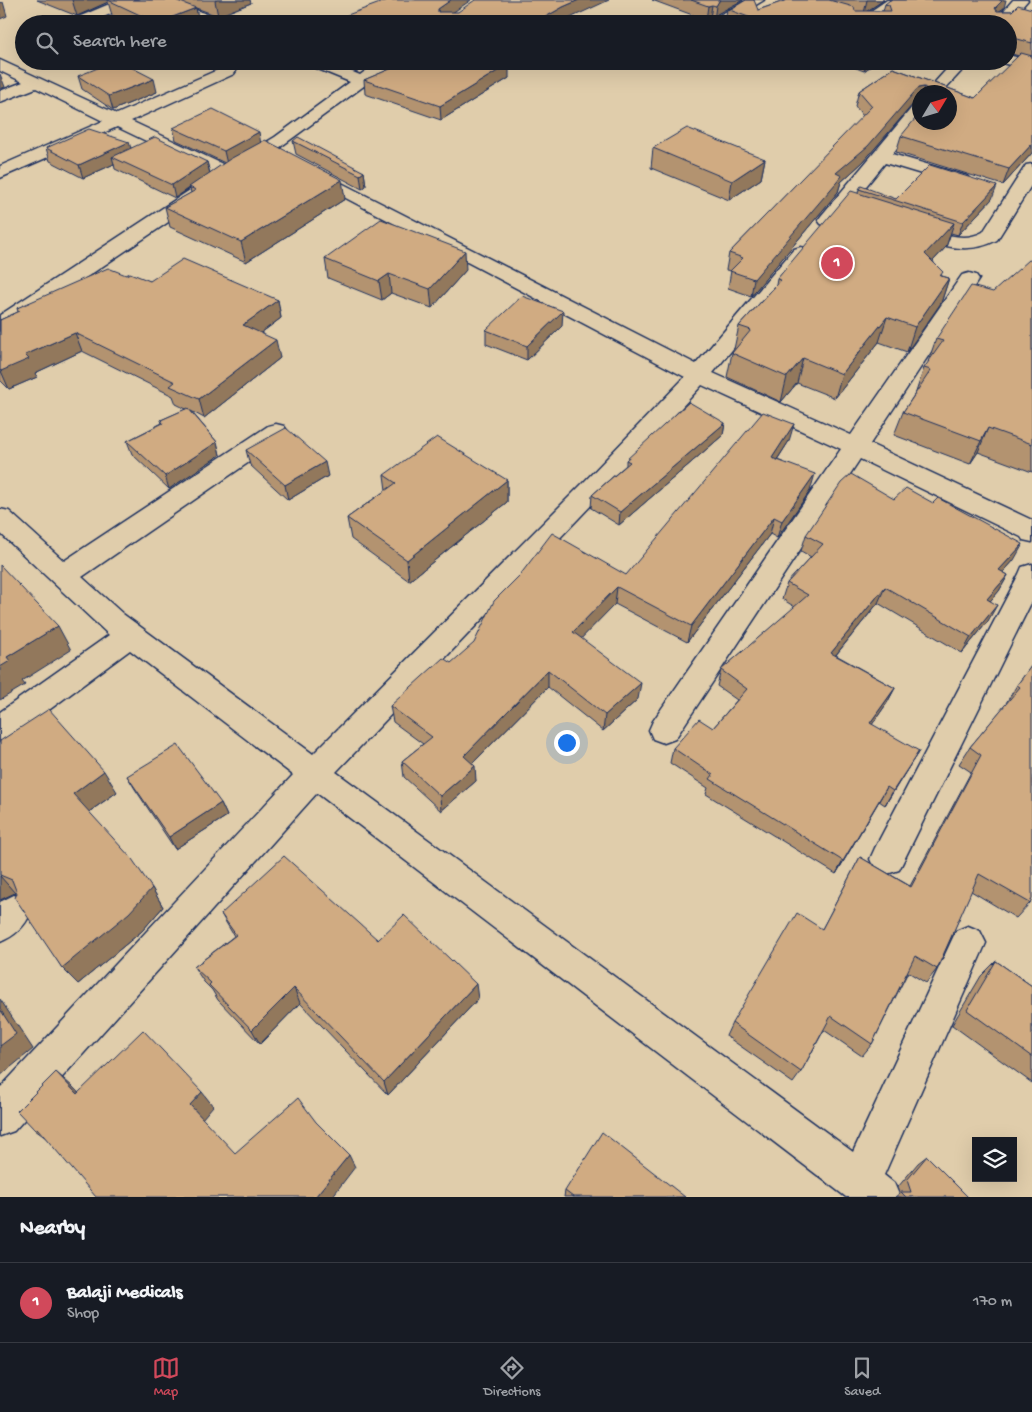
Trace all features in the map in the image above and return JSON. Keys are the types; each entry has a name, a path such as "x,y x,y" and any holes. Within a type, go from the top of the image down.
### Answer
{"street":[{"path":"95,15 131,0"},
{"path":"156,0 196,15"},
{"path":"730,15 757,0"},
{"path":"877,15 897,0"},
{"path":"1007,15 1021,0"},
{"path":"1017,62 1032,66"},
{"path":"0,65 116,122 227,173"},
{"path":"334,70 360,81"},
{"path":"0,325 164,217 227,173 269,150 376,70"},
{"path":"941,85 955,70"},
{"path":"0,173 228,71"},
{"path":"0,97 35,83"},
{"path":"0,1117 314,774 591,490 698,375 849,208 881,156 912,119"},
{"path":"269,150 698,375 854,439 1031,530"},
{"path":"881,156 976,184"},
{"path":"894,222 955,242 970,245 981,242 990,236 1032,169"},
{"path":"995,190 1014,196"},
{"path":"854,439 970,245"},
{"path":"664,730 854,439 969,279"},
{"path":"62,576 276,432"},
{"path":"0,518 62,576 130,635 870,1190 968,943"},
{"path":"887,859 1032,574"},
{"path":"0,729 130,635"}],"building":[{"path":"108,0 175,0 196,8 178,15 140,15"},
{"path":"388,0 451,0 438,9 438,12 458,12 475,0 579,0 549,15 348,15"},
{"path":"691,0 720,0 716,6 708,6"},
{"path":"746,0 754,0 758,10 787,0 829,0 854,7 855,11 891,11 889,5 885,4 890,0 999,0 1002,1 995,8 997,11 1012,11 1018,5 1032,9 1032,43 1017,39 1017,15 743,15 727,9 731,9"},
{"path":"1021,53 1032,56 1032,144 1009,169 901,136 912,123 912,130 957,130 957,91 975,98 1004,70 1017,70 1017,57"},
{"path":"93,70 136,70 154,79 109,96 78,76"},
{"path":"388,70 499,70 440,106 364,80"},
{"path":"890,70 898,70 939,85 912,85 912,95 868,146 836,173 842,176 754,279 730,271 743,258 729,253 872,106 859,91"},
{"path":"213,109 259,132 224,151 173,128"},
{"path":"687,128 765,159 732,181 653,148"},
{"path":"89,129 129,142 79,165 46,148"},
{"path":"155,137 207,162 172,185 112,157"},
{"path":"298,137 364,172 360,175 293,141"},
{"path":"265,140 342,180 241,242 165,207 196,190 189,187 230,159"},
{"path":"930,165 997,186 963,222 859,189 861,186 896,199"},
{"path":"851,191 954,223 925,254 943,272 940,276 949,278 915,327 887,317 842,374 803,358 787,377 732,353 751,330 739,326 781,280 777,279"},
{"path":"381,219 465,251 430,289 389,274 379,281 325,259"},
{"path":"183,259 278,300 243,325 276,340 199,399 170,386 175,382 75,333 25,355 29,359 0,370 0,320 20,311 17,308 108,268 126,275 130,273 150,281"},
{"path":"1029,260 1032,261 1032,444 988,428 981,441 903,412 931,370 924,368 943,341 936,339 971,286 993,292"},
{"path":"522,296 563,311 527,346 486,330"},
{"path":"689,402 725,423 620,512 592,495 630,462 626,460"},
{"path":"188,408 217,442 165,476 127,441 163,423 161,420"},
{"path":"763,412 794,424 772,458 815,474 782,521 774,517 691,626 617,587 573,632 641,683 605,715 548,670 464,756 475,766 440,796 402,761 432,737 390,706 443,658 451,663 474,643 494,601 520,575 552,533 626,575"},
{"path":"286,428 325,462 285,485 246,450"},
{"path":"437,437 507,480 407,560 347,518 396,483 384,475"},
{"path":"851,474 894,499 906,488 933,503 938,498 1023,544 999,570 1008,575 987,599 997,605 971,637 885,587 831,653 895,688 870,723 919,751 893,791 887,787 843,861 710,779 713,775 673,748 699,719 713,728 747,689 721,670 808,595 787,583 823,544 806,535 841,483"},
{"path":"0,565 58,626 7,657 10,661 0,667"},
{"path":"1032,665 1032,898 1030,903 979,874 937,969 915,956 872,1044 831,1016 801,1072 732,1023 797,913 822,929 860,857 911,887 981,755 970,747 1020,687 1017,685"},
{"path":"49,709 104,771 73,794 132,859 152,888 129,913 62,968 15,898 17,893 12,880 0,875 0,741"},
{"path":"178,745 221,803 169,837 127,776"},
{"path":"284,856 378,940 404,915 476,984 384,1082 294,988 252,1030 209,985 211,983 194,967 236,935 221,914"},
{"path":"996,961 1032,986 1032,1057 967,1010"},
{"path":"0,1009 16,1034 0,1046"},
{"path":"143,1030 202,1092 190,1105 235,1153 298,1098 316,1122 349,1155 315,1197 96,1197 37,1128 35,1130 17,1111 56,1072 77,1094"},
{"path":"602,1132 685,1197 573,1197 565,1191"},
{"path":"927,1156 968,1197 906,1197 901,1192 911,1192 907,1180"}],"place":[{"name":"Balaji Medicals","path":"837,263"}]}
